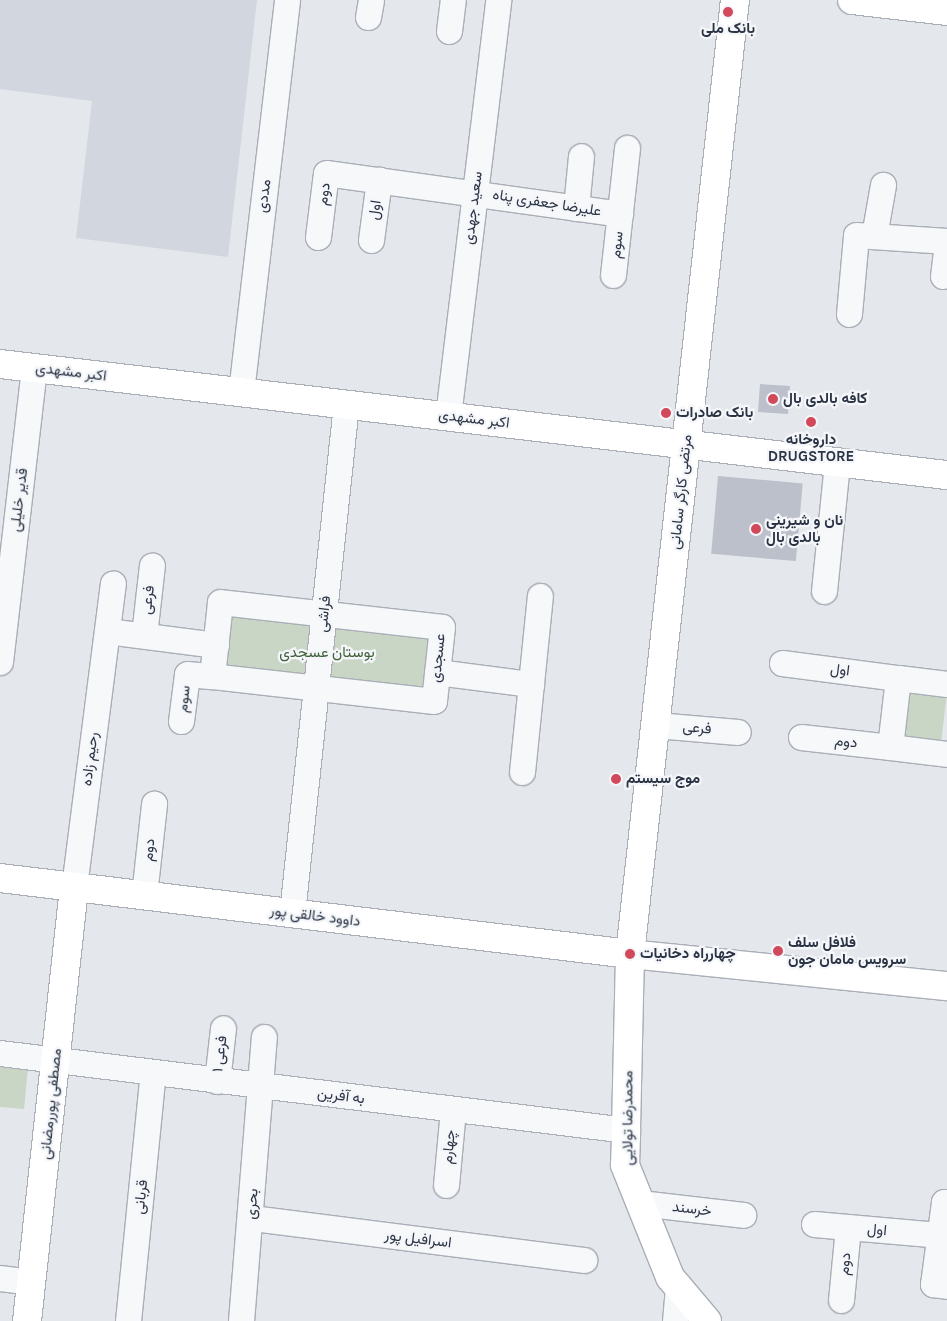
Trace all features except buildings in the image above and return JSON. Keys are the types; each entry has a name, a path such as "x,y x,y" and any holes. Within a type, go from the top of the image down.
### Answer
{"street":[{"name":"مددی","path":"241,392 287,0"},
{"path":"449,32 453,0"},
{"name":"سعید جهدی","path":"448,416 498,0"},
{"name":"مرتضی کارگر سامانی","path":"630,954 735,0"},
{"path":"852,0 947,11"},
{"path":"620,214 627,148"},
{"path":"576,208 581,156"},
{"name":"دوم","path":"318,237 326,174 379,180"},
{"name":"علیرضا جعفری پناه","path":"379,180 475,192 620,214"},
{"name":"اول","path":"371,240 379,180"},
{"path":"874,236 883,185"},
{"name":"سوم","path":"614,275 620,214"},
{"path":"849,314 856,235 947,242 943,276"},
{"name":"اکبر مشهدی","path":"0,364 947,475"},
{"name":"قدیر خلیلی","path":"0,662 3,610 34,368"},
{"name":"فراشی","path":"292,913 346,404"},
{"path":"824,591 837,462"},
{"name":"فرعی","path":"144,636 152,565"},
{"path":"113,583 107,631 216,645"},
{"path":"522,772 540,596"},
{"name":"عسجدی","path":"220,602 324,614 442,627 434,701 212,676 220,602"},
{"name":"رحیم زاده","path":"74,887 107,631"},
{"name":"اول","path":"782,663 947,684"},
{"path":"437,672 531,684"},
{"name":"سوم","path":"181,721 187,674 212,676"},
{"path":"890,747 898,678"},
{"name":"فرعی","path":"656,724 738,732"},
{"name":"دوم","path":"801,737 947,754"},
{"name":"دوم","path":"144,896 154,804"},
{"name":"داوود خالقی پور","path":"0,878 630,954 947,986"},
{"name":"مصطفی پوررمضانی","path":"27,1321 74,887"},
{"name":"محمدرضا تولایی","path":"630,954 625,1166 670,1277 707,1321"},
{"name":"فرعی ۱","path":"217,1080 223,1028"},
{"name":"بحری","path":"241,1321 252,1218 264,1037"},
{"name":"به آفرین","path":"0,1053 626,1130"},
{"name":"قربانی","path":"128,1321 153,1072"},
{"name":"چهارم","path":"446,1184 453,1109"},
{"path":"947,1202 944,1202 933,1284 947,1286"},
{"name":"خرسند","path":"640,1203 743,1215"},
{"name":"اسرافیل پور","path":"252,1218 584,1260"},
{"name":"اول","path":"814,1224 939,1235"},
{"name":"دوم","path":"841,1300 848,1227"},
{"path":"0,1278 32,1282"},
{"path":"675,1321 678,1287"}],"shaded area":[{"path":"0,0 257,0 228,257 76,238 92,101 0,89"}],"green space":[{"name":"بوستان عسجدی","path":"229,614 430,635 424,692 223,671"},
{"path":"907,691 947,696 941,743 901,738"},
{"path":"0,1066 28,1068 24,1109 0,1107"}],"place":[{"name":"بانک ملی","path":"728,12"},
{"name":"کافه بالدی بال","path":"773,399"},
{"name":"بانک صادرات","path":"666,413"},
{"name":"داروخانه DRUGSTORE","path":"811,422"},
{"name":"نان و شیرینی بالدی بال","path":"756,529"},
{"name":"موج سیستم","path":"616,779"},
{"name":"فلافل سلف سرویس مامان جون","path":"778,951"},
{"name":"چهارراه دخانیات","path":"630,954"}]}
